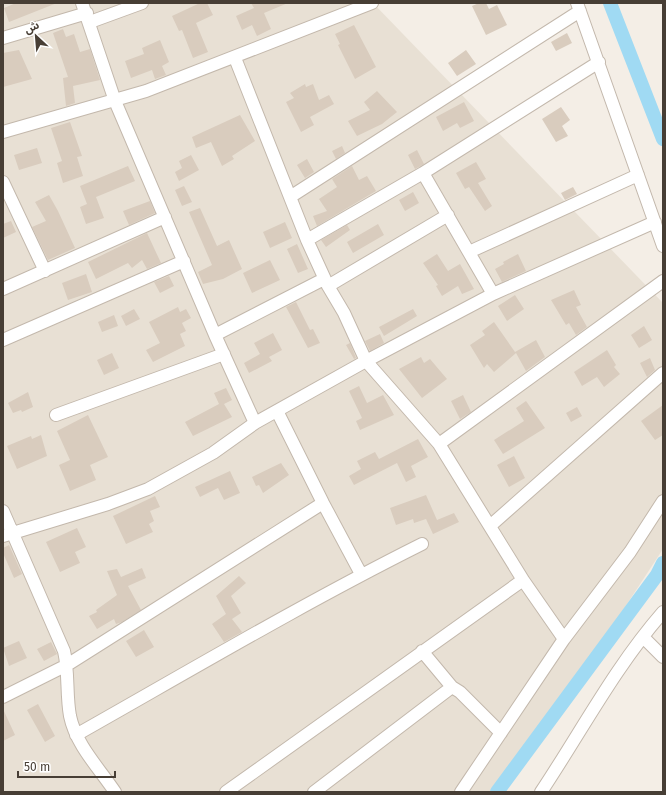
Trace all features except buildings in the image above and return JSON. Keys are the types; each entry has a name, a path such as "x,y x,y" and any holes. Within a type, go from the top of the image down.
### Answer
{"street":[{"path":"3,38 86,13 142,3"},
{"path":"3,132 146,91 235,58 372,3"},
{"path":"290,196 579,7 663,246"},
{"path":"86,13 115,101 166,217 215,335 255,423"},
{"path":"235,58 307,240 326,283 344,313 366,361 439,444 523,580 564,639"},
{"path":"307,240 424,173 599,62"},
{"path":"424,173 494,294"},
{"path":"469,252 638,175"},
{"path":"3,182 45,271"},
{"path":"215,335 326,283 448,215"},
{"path":"3,289 166,217"},
{"path":"8,534 108,504 148,489 214,453 255,423 366,361 494,294 655,222"},
{"path":"3,340 184,261"},
{"path":"439,444 663,281"},
{"path":"56,415 224,354"},
{"path":"490,526 663,373"},
{"path":"277,411 323,503 362,574"},
{"path":"461,792 564,639 630,552 663,501"},
{"path":"3,697 67,665 323,503"},
{"path":"3,510 8,534 60,640 67,665 68,701 76,735 115,792"},
{"path":"76,735 260,629 362,574 422,544"},
{"path":"226,792 523,580"},
{"path":"541,792 568,752 614,675 663,612"},
{"path":"643,637 663,657"},
{"path":"422,651 452,687 460,692 500,733"},
{"path":"314,792 452,687"}],"shaded area":[{"path":"3,3 373,3 663,303 663,549 504,792 3,792"}],"waterway":[{"path":"610,3 663,139"},
{"path":"497,792 657,575 663,563"}]}
